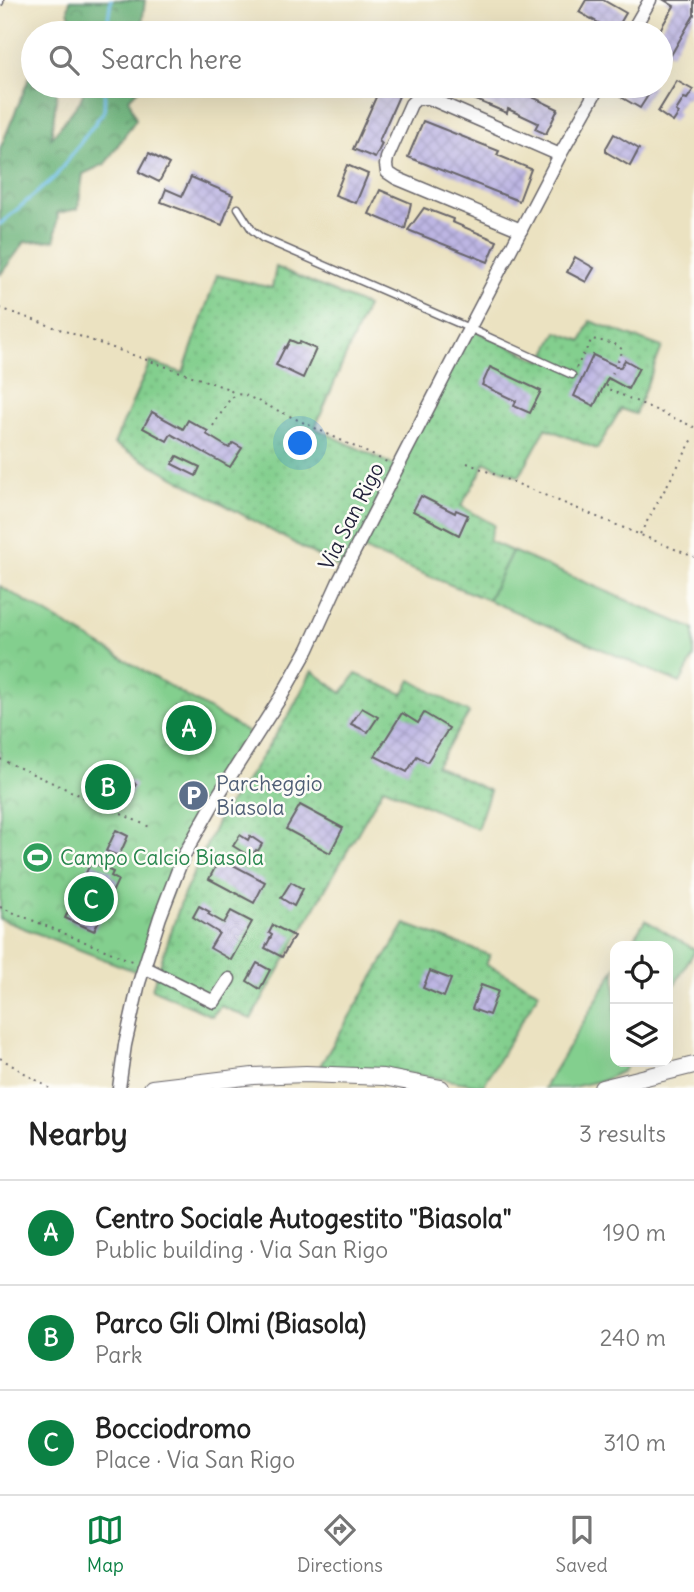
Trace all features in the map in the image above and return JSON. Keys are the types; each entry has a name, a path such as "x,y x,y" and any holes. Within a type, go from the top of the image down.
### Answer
{"street":[{"path":"638,21 650,0"},
{"path":"521,230 387,172 387,158 411,104 417,98 429,98 561,155"},
{"name":"Via San Rigo","path":"119,1088 125,1045 144,967 183,857 308,649 338,583 592,98"},
{"path":"144,967 214,1002 229,979"},
{"path":"602,1088 694,1065"},
{"path":"152,1088 253,1076 306,1074 383,1077 442,1088"}],"lane":[{"path":"238,208 252,230 262,238 470,328 572,376"}],"path":[{"path":"0,309 245,395 398,467"},
{"path":"572,376 592,339 615,344 622,350 606,388 694,427"},
{"path":"213,426 236,394"},
{"path":"639,534 694,437"},
{"path":"467,463 694,557"},
{"path":"0,759 152,828"},
{"path":"0,907 144,967"},
{"path":"0,1058 49,1088"}],"green space":[{"path":"70,0 145,0 142,21 72,21 68,11"},
{"path":"21,98 56,98 51,138 81,98 130,98 136,119 105,164 83,174 78,209 58,213 55,240 25,242 0,275 0,149"},
{"path":"276,267 367,306 315,428 397,467 469,328 542,361 557,332 582,341 590,321 662,347 635,414 621,409 597,449 546,428 519,477 485,462 461,506 494,525 489,541 512,551 488,600 357,547 345,571 114,444 150,362 183,373 217,275 272,288"},
{"path":"512,551 694,629 694,657 680,683 488,600"},
{"path":"0,586 249,733 179,850 185,853 142,974 0,919"},
{"path":"312,671 342,693 356,674 403,694 411,680 469,713 436,766 490,791 477,829 384,787 251,1019 221,1006 212,1016 152,989 183,896 219,818 290,713"},
{"path":"645,920 694,949 694,952 673,988 673,941 632,941"},
{"path":"405,924 490,955 486,964 539,992 483,1086 407,1073 320,1066"},
{"path":"610,977 610,1067 626,1067 604,1080 568,1088 544,1088"}],"building":[{"path":"586,0 603,0 626,13 621,21 595,21 579,12"},
{"path":"664,0 694,0 694,15 673,52 673,21 665,21 674,6"},
{"path":"677,81 693,90 687,99 684,98 673,122 658,112 667,98 673,98 673,88"},
{"path":"376,98 398,98 379,141 382,144 375,158 353,149"},
{"path":"471,98 535,98 558,109 546,134 535,129 538,123 508,109 507,113"},
{"path":"623,98 646,98 640,108"},
{"path":"423,121 499,151 497,155 531,169 519,201 408,157"},
{"path":"614,134 639,149 630,166 606,152"},
{"path":"149,153 169,164 159,182 139,172"},
{"path":"347,165 368,174 356,203 335,195"},
{"path":"191,177 233,195 222,225 161,202 166,189 182,196"},
{"path":"380,190 411,203 405,229 369,214"},
{"path":"424,208 497,241 488,262 408,230"},
{"path":"575,257 594,268 586,282 567,272"},
{"path":"290,340 316,349 303,378 276,365"},
{"path":"593,355 620,368 625,360 639,368 628,389 608,378 594,406 574,396"},
{"path":"490,367 541,391 530,413 514,406 516,401 482,385"},
{"path":"152,412 183,429 188,420 208,431 206,434 229,448 233,443 242,448 230,467 171,434 167,441 143,428"},
{"path":"177,456 200,467 196,476 172,464"},
{"path":"421,496 455,513 456,510 468,515 459,535 413,511"},
{"path":"177,706 203,721 195,733 199,735 191,747 187,744 184,749 176,744 189,724 173,714"},
{"path":"362,708 378,717 368,732 351,724"},
{"path":"402,713 418,723 424,713 449,728 427,762 417,756 407,772 375,756"},
{"path":"120,776 136,784 126,804 109,797"},
{"path":"300,805 343,828 330,853 286,829"},
{"path":"116,830 128,836 119,856 106,851"},
{"path":"240,835 248,840 250,836 262,844 251,857 233,846"},
{"path":"220,858 265,882 254,903 209,879"},
{"path":"91,862 113,872 111,876 118,880 94,931 65,918"},
{"path":"291,882 303,889 294,906 281,898"},
{"path":"199,906 224,923 231,911 252,922 231,960 210,948 219,933 193,917"},
{"path":"273,925 294,936 282,957 265,948 272,935 269,933"},
{"path":"257,963 270,970 260,989 247,981"},
{"path":"430,971 451,979 444,997 423,988"},
{"path":"481,985 498,991 489,1015 472,1009"}],"waterway":[{"path":"108,21 111,0"},
{"path":"0,224 55,177 104,111 105,98"}],"place":[{"name":"Centro Sociale Autogestito \"Biasola\"","path":"189,728"},
{"name":"Parco Gli Olmi (Biasola)","path":"108,787"},
{"name":"Parcheggio Biasola","path":"193,795"},
{"name":"Campo Calcio Biasola","path":"37,857"},
{"name":"Bocciodromo","path":"91,899"}]}
